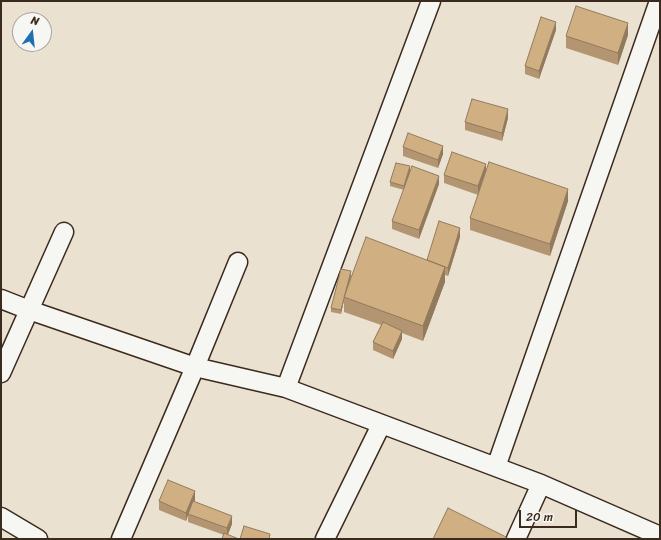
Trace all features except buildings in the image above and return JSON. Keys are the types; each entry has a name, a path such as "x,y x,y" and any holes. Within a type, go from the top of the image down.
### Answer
{"street":[{"path":"286,388 432,1"},
{"path":"496,467 659,1"},
{"path":"1,373 64,232"},
{"path":"121,539 195,367 238,262"},
{"path":"1,299 195,367 286,388 541,484 660,536"},
{"path":"325,539 382,425"},
{"path":"516,539 541,484"},
{"path":"1,517 38,539"}]}
